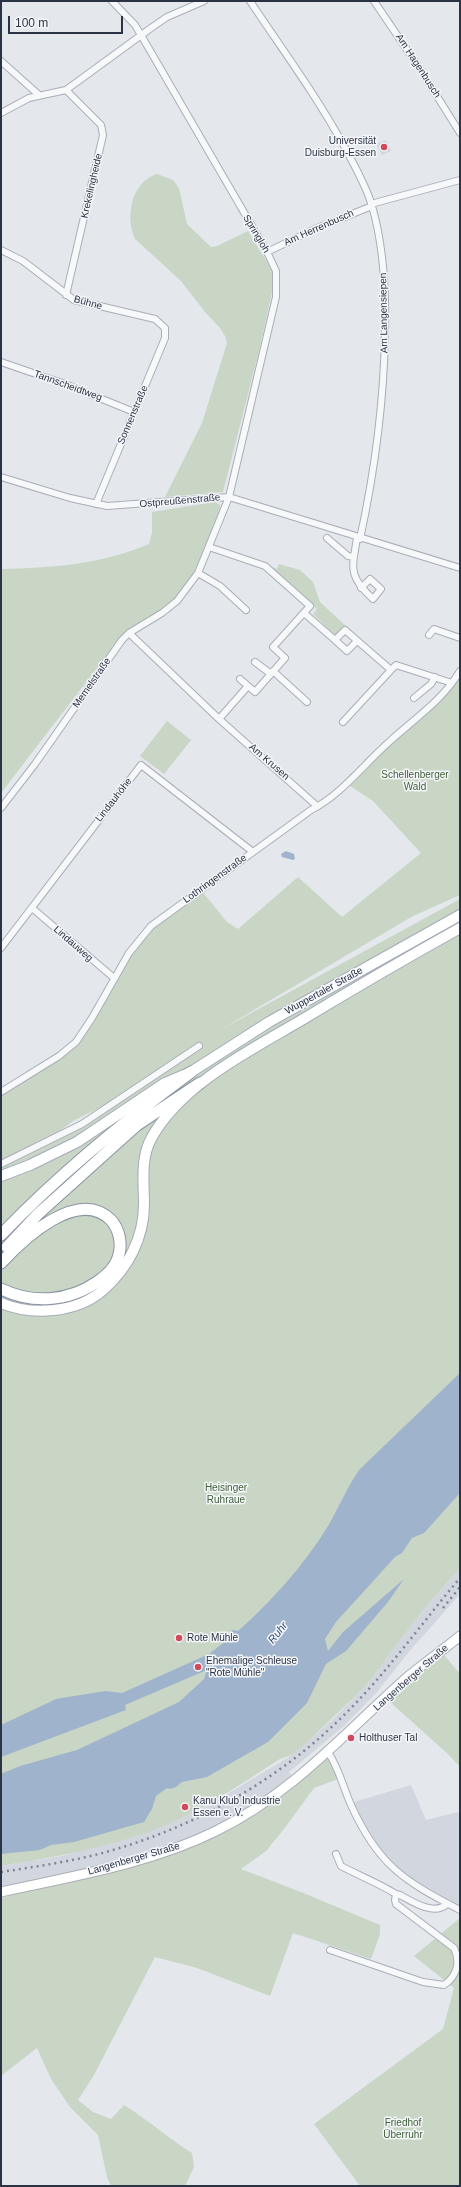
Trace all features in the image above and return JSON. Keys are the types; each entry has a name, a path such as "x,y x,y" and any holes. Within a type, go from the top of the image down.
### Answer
{"highway":[{"path":"1,1235 30,1205 91,1149 190,1072"},
{"path":"1,1253 38,1214 137,1126 200,1083"},
{"path":"1,1263 14,1249 42,1227 72,1211 83,1209 105,1215 112,1222 120,1235 119,1255 116,1263 102,1278 84,1290 73,1295 50,1299 20,1297 1,1289"}],"main road":[{"name":"Wuppertaler Straße","path":"1,1176 30,1165 78,1142 166,1083 190,1072 269,1022 460,915"},
{"name":"Wuppertaler Straße","path":"1,1303 19,1309 39,1310 74,1306 102,1291 127,1264 140,1235 144,1206 144,1161 150,1139 165,1118 200,1083 290,1027 460,928"},
{"name":"Langenberger Straße","path":"1,1892 125,1864 189,1843 216,1832 258,1807 297,1780 410,1675 460,1636"}],"street":[{"name":"Springloh","path":"112,1 135,26 141,35 267,252 276,271 276,297 229,497"},
{"path":"1,113 23,101 39,95 66,90 167,17 204,1"},
{"name":"Am Langensiepen","path":"250,1 327,116 353,161 371,205 385,279 385,355 379,437 371,487 358,538"},
{"name":"Am Hagenbusch","path":"374,1 420,69 460,133"},
{"path":"1,61 39,95"},
{"name":"Krekelingheide","path":"66,90 70,97 98,122 103,135 66,295"},
{"name":"Am Herrenbusch","path":"267,252 371,205 460,180"},
{"name":"Bühne","path":"1,250 23,262 74,300 156,319 163,325"},
{"name":"Sonnenstraße","path":"96,504 165,338 163,325"},
{"name":"Tannscheidtweg","path":"1,362 65,384 134,412"},
{"name":"Ostpreußenstraße","path":"1,477 70,498 96,504 118,506 229,497 358,538 460,568"},
{"name":"Memelstraße","path":"1,808 129,633 162,613 177,601 198,573 229,497"},
{"path":"327,538 348,556 354,557"},
{"path":"358,538 352,569 361,588"},
{"path":"209,548 265,566 310,606 273,647 285,658 255,692 240,679"},
{"path":"198,573 220,586 246,610"},
{"path":"304,613 347,651 357,641"},
{"path":"335,640 345,630 392,670"},
{"path":"429,635 434,630 460,638"},
{"name":"Am Krusen","path":"129,633 219,719 317,806"},
{"path":"255,662 272,673 307,702"},
{"path":"343,722 396,665 452,683"},
{"name":"Lothringenstraße","path":"1,1092 59,1056 76,1042 88,1025 137,940 151,926 326,801 389,741 430,708 452,683 460,671"},
{"path":"414,698 431,684 435,677"},
{"path":"219,719 248,686"},
{"name":"Lindauhöhe","path":"1,948 141,765 253,852"},
{"name":"Lindauweg","path":"32,908 114,978"},
{"path":"1,1164 82,1124 199,1046"},
{"path":"328,1752 335,1762 348,1799 364,1832 382,1857 402,1877 425,1893 460,1910"},
{"path":"336,1854 341,1866 365,1878 372,1879 396,1894 431,1909 438,1909 447,1904"},
{"path":"330,1950 423,1982 444,1985 451,1980 456,1973 459,1959 454,1948 396,1904 396,1894"}],"shaded area":[{"name":"Universität Duisburg-Essen","path":"386,140 391,151 382,155 376,144"},
{"path":"460,1568 460,1594 408,1653 377,1692 344,1726 289,1772 295,1780 216,1829 147,1856 1,1890 1,1866 61,1856 113,1842 176,1821 209,1805 292,1755 333,1719 366,1686 422,1611"},
{"path":"411,1785 426,1820 458,1812 460,1817 460,1910 402,1877 363,1832 354,1802"}],"green space":[{"path":"157,174 173,180 179,188 187,224 211,247 217,246 248,231 274,276 274,283 259,351 223,492 165,497 202,423 227,343 220,328 205,312 181,281 135,239 131,221 132,201 141,184 148,178"},
{"path":"215,502 220,505 220,512 196,568 183,589 169,605 133,627 120,638 1,793 1,569 76,564 131,551 149,544 152,533 152,512"},
{"path":"279,564 300,570 313,582 320,602 346,626 336,636 313,614 317,609 272,567 277,569"},
{"name":"Heisinger Ruhraue","path":"460,673 460,895 413,916 220,1030 460,899 460,1568 422,1611 366,1686 292,1755 280,1759 204,1806 157,1829 91,1849 1,1866 1,1166 50,1143 99,1108 73,1121 49,1139 1,1161 1,1093 68,1051 135,947 145,935 201,890 227,922 238,929 298,877 342,917 421,853 373,801 347,784 410,725"},
{"path":"167,721 191,740 164,774 140,756"},
{"path":"444,1655 460,1674 460,1767 448,1754 390,1702 414,1678"},
{"path":"328,1755 334,1764 338,1779 314,1788 266,1851 241,1869 380,1925 380,1934 371,1959 293,1933 270,1996 197,1968 155,1957 94,2075 78,2100 93,2112 111,2119 124,2105 192,2153 194,2167 185,2186 111,2186 107,2177 98,2135 70,2107 51,2079 37,2048 1,2076 1,1898 102,1871 216,1833"},
{"name":"Friedhof Überruhr","path":"460,1918 460,2186 360,2186 314,2124 443,2029 454,1988 414,1956"}],"water":[{"path":"286,851 294,854 295,859 293,860 282,857 281,854"},
{"name":"Ruhr","path":"460,1373 460,1493 424,1533 412,1538 402,1553 395,1557 336,1622 325,1639 328,1651 343,1632 404,1579 388,1602 346,1651 326,1664 307,1703 268,1742 207,1777 182,1782 176,1787 170,1789 167,1788 156,1796 152,1809 144,1822 74,1842 51,1845 40,1850 1,1854 1,1774 20,1766 77,1750 179,1702 204,1679 207,1670 125,1705 126,1710 1,1757 1,1725 56,1699 105,1691 122,1693 209,1654 227,1640 232,1630 238,1631 250,1620 287,1582 319,1540 360,1469"}],"railway":[{"path":"1,1872 99,1854 132,1844 165,1832 196,1818 257,1785 286,1765 339,1720 387,1669 460,1578"},
{"path":"443,1608 460,1587"}],"place":[{"name":"Universität Duisburg-Essen","path":"384,147"},
{"name":"Rote Mühle","path":"179,1638"},
{"name":"Ehemalige Schleuse \"Rote Mühle\"","path":"198,1667"},
{"name":"Holthuser Tal","path":"351,1738"},
{"name":"Kanu Klub Industrie Essen e. V.","path":"185,1807"}],"park label":[{"name":"Schellenberger Wald","path":"415,780"}]}
